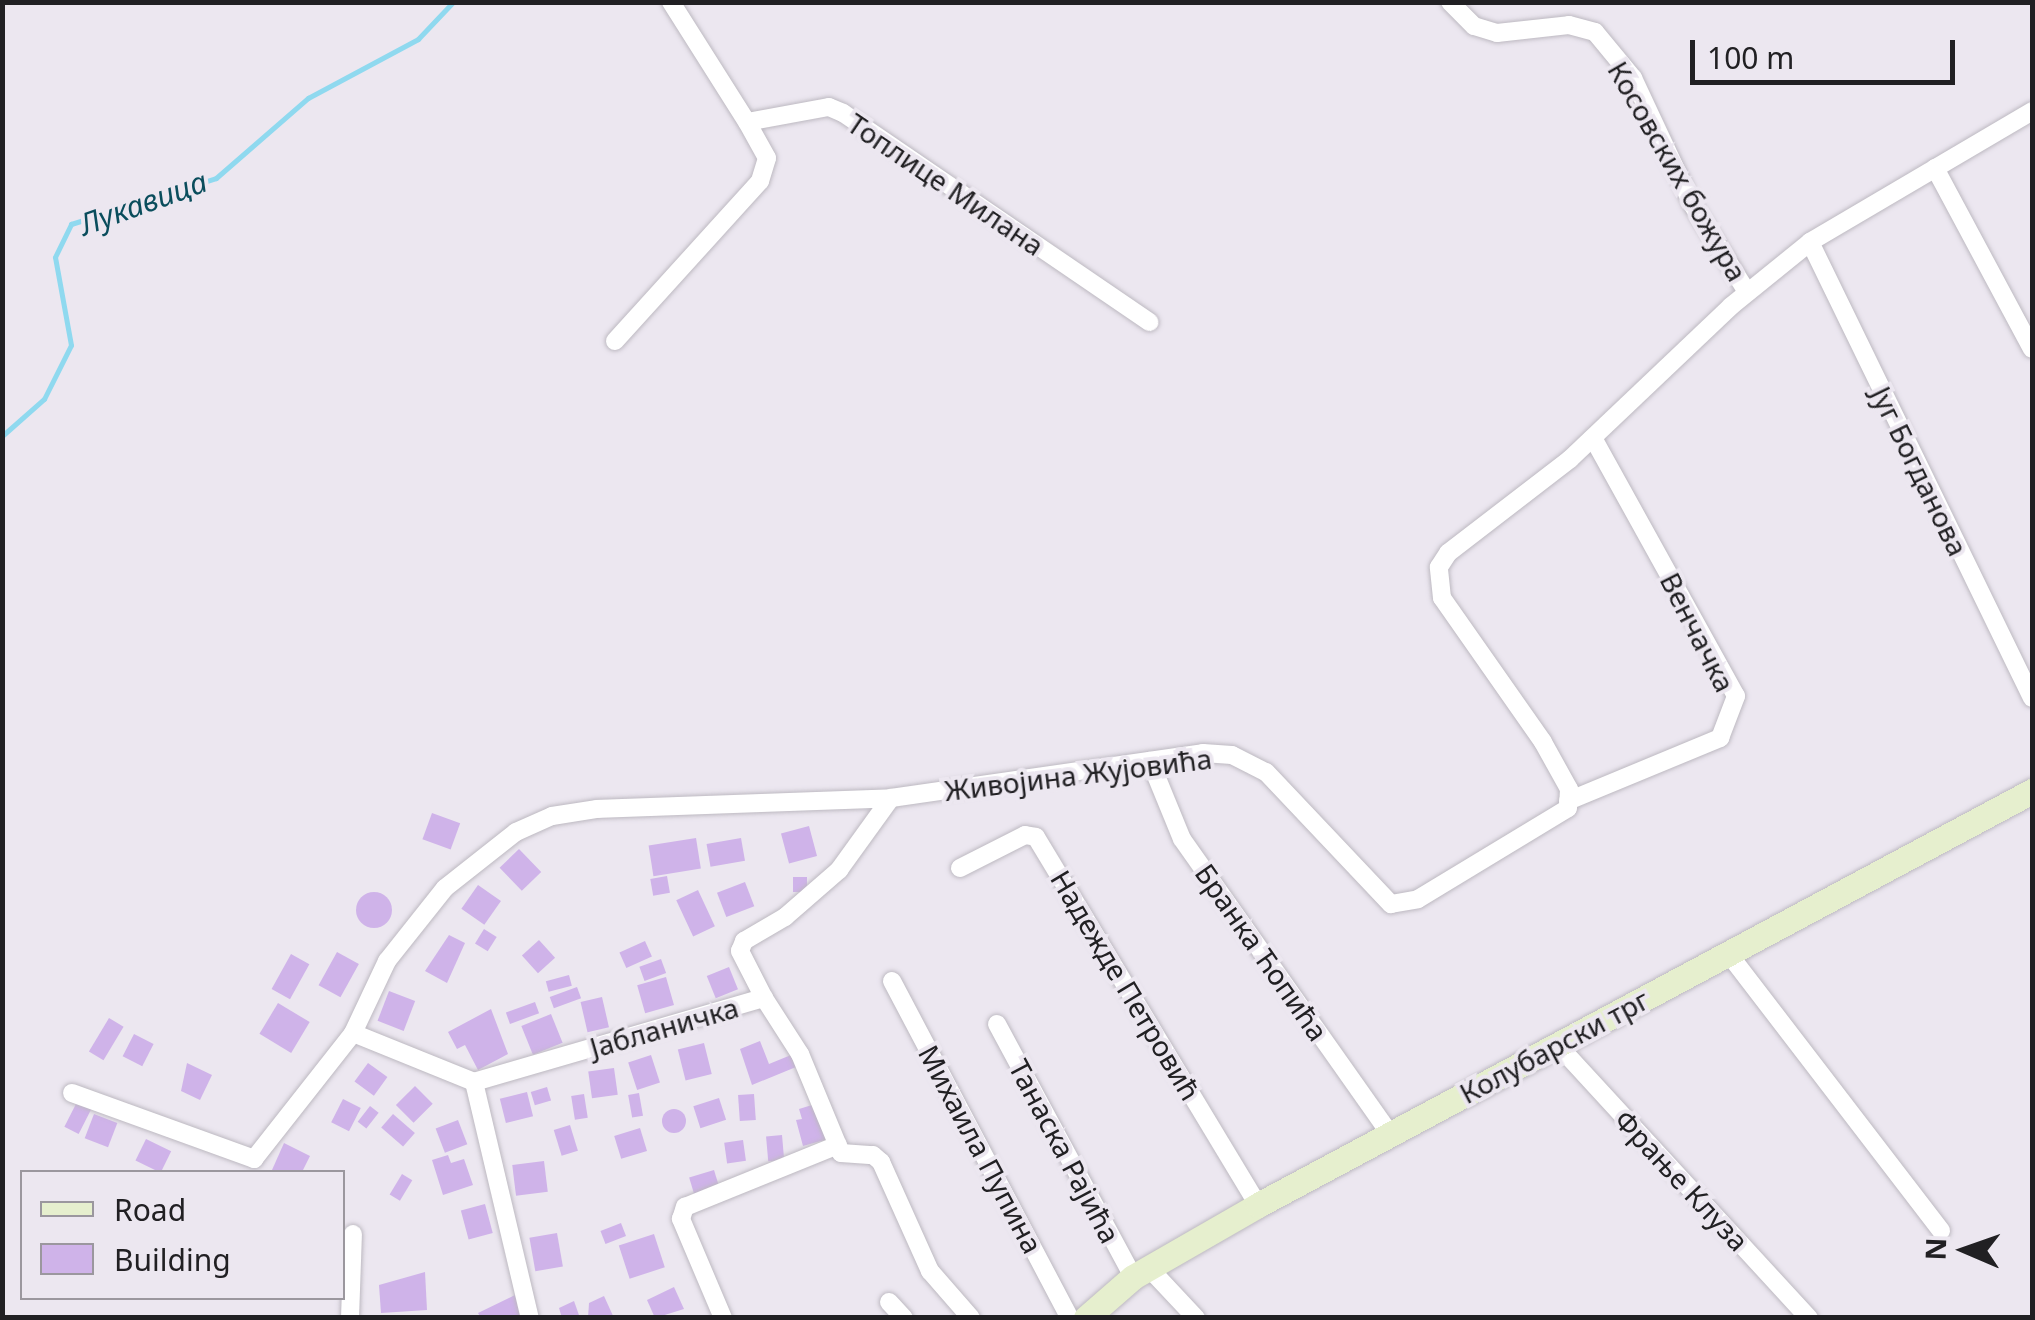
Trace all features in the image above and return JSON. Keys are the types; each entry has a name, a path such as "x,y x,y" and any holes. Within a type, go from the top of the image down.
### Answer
{"street":[{"path":"615,340 760,181 766,158 671,2"},
{"name":"Косовских божура","path":"1450,2 1474,26 1497,33 1569,25 1595,32 1633,78 1692,204 1747,292"},
{"name":"Топлице Милана","path":"747,122 829,107 843,113 1149,322"},
{"path":"1568,801 1568,789 1542,742 1442,598 1439,567 1448,552 1593,438 1747,292 1810,242 2032,112"},
{"path":"1935,168 2032,349"},
{"name":"Југ Богданова","path":"1810,242 2032,698"},
{"name":"Венчачка","path":"1568,801 1720,738 1736,696 1593,438"},
{"name":"Живојина Жујовића","path":"72,1093 254,1159 353,1033 388,961 444,888 478,857 552,816 891,798 1150,761 1232,755 1266,772 1390,904 1418,899 1562,814 1568,801"},
{"name":"Бранка Ћопића","path":"1150,761 1182,838 1390,1134"},
{"name":"Колубарски трг","path":"1086,1318 1141,1273 1258,1206 1556,1042 2032,791"},
{"name":"Јабланичка","path":"474,1082 764,998 740,951 744,941 785,918 839,870 891,798"},
{"name":"Надежде Петровић","path":"960,868 1025,835 1036,838 1258,1206"},
{"path":"1728,953 1942,1231"},
{"name":"Михаила Пупина","path":"892,982 1070,1318"},
{"path":"764,998 800,1054 841,1153 873,1155 882,1162 930,1271 972,1318"},
{"name":"Танаска Рајића","path":"997,1024 1141,1273 1196,1318"},
{"path":"353,1033 474,1082 530,1318"},
{"name":"Фрање Клуза","path":"1556,1042 1809,1318"},
{"path":"723,1318 680,1219 686,1207 838,1146"},
{"path":"350,1318 352,1234"},
{"path":"889,1302 904,1318"}],"building":[{"path":"432,813 460,823 451,850 422,839"},
{"path":"809,826 817,856 789,863 781,834"},
{"path":"696,838 701,869 653,876 649,846"},
{"path":"741,838 745,861 711,867 707,844"},
{"path":"519,849 541,872 522,891 500,868"},
{"path":"667,876 670,893 653,896 650,879"},
{"path":"793,877 807,877 807,892 793,892"},
{"path":"745,882 754,906 726,917 717,893"},
{"path":"478,885 501,901 484,925 461,909"},
{"path":"698,890 715,926 693,936 676,900"},
{"path":"374,892 386,898 392,910 386,922 374,928 362,922 356,910 362,898"},
{"path":"484,929 497,937 488,951 475,943"},
{"path":"449,935 465,943 447,983 425,971"},
{"path":"539,940 555,958 538,973 522,955"},
{"path":"645,941 652,957 626,968 619,952"},
{"path":"337,952 359,964 340,997 319,985"},
{"path":"291,954 309,964 290,999 272,989"},
{"path":"661,959 666,973 645,981 639,967"},
{"path":"729,967 738,989 716,998 707,976"},
{"path":"569,975 572,986 549,992 546,981"},
{"path":"666,977 674,1005 645,1013 637,985"},
{"path":"577,987 581,998 554,1008 550,997"},
{"path":"389,991 415,1001 404,1031 378,1021"},
{"path":"602,997 609,1027 588,1032 581,1002"},
{"path":"535,1002 539,1013 510,1024 506,1013"},
{"path":"278,1003 310,1022 291,1053 259,1034"},
{"path":"491,1009 508,1054 478,1070 465,1045 457,1049 448,1032"},
{"path":"551,1014 563,1043 533,1055 521,1026"},
{"path":"109,1018 124,1027 103,1060 89,1051"},
{"path":"134,1034 154,1044 142,1066 123,1056"},
{"path":"760,1041 769,1064 791,1055 796,1067 752,1085 740,1049"},
{"path":"704,1043 712,1074 686,1081 678,1050"},
{"path":"651,1055 660,1083 637,1090 628,1062"},
{"path":"187,1063 212,1075 200,1100 181,1091"},
{"path":"368,1063 387,1077 374,1096 354,1082"},
{"path":"614,1068 618,1095 592,1098 588,1072"},
{"path":"415,1086 433,1104 414,1123 396,1105"},
{"path":"547,1087 551,1100 535,1105 531,1092"},
{"path":"527,1092 533,1116 506,1123 500,1099"},
{"path":"639,1093 643,1116 632,1118 628,1095"},
{"path":"584,1094 588,1118 575,1120 571,1096"},
{"path":"754,1094 756,1120 740,1121 738,1095"},
{"path":"719,1098 726,1120 700,1128 693,1106"},
{"path":"343,1099 361,1108 349,1131 331,1122"},
{"path":"78,1100 92,1107 79,1134 64,1127"},
{"path":"812,1105 828,1139 803,1146 796,1120 802,1119 799,1109"},
{"path":"370,1106 379,1113 366,1129 358,1122"},
{"path":"674,1109 683,1112 683,1130 674,1133 665,1130 662,1121 665,1112"},
{"path":"94,1114 117,1123 108,1147 85,1138"},
{"path":"393,1114 415,1133 403,1147 381,1128"},
{"path":"458,1120 467,1144 445,1153 436,1129"},
{"path":"570,1125 578,1151 562,1156 554,1130"},
{"path":"640,1128 647,1151 621,1159 614,1136"},
{"path":"782,1135 784,1160 768,1161 766,1136"},
{"path":"146,1139 171,1151 162,1170 135,1161"},
{"path":"743,1140 746,1161 727,1163 724,1143"},
{"path":"284,1143 310,1156 303,1170 272,1170"},
{"path":"448,1155 451,1163 464,1159 473,1185 443,1195 432,1160"},
{"path":"544,1161 548,1192 516,1196 512,1165"},
{"path":"714,1170 720,1190 695,1198 689,1178"},
{"path":"402,1174 412,1180 400,1201 390,1195"},
{"path":"485,1204 493,1233 469,1239 461,1210"},
{"path":"621,1223 626,1236 605,1244 600,1231"},
{"path":"557,1233 563,1266 535,1271 529,1238"},
{"path":"654,1234 665,1267 630,1279 619,1245"},
{"path":"425,1272 427,1310 381,1313 379,1285"},
{"path":"674,1287 684,1309 655,1318 647,1300"},
{"path":"515,1295 526,1318 481,1318 478,1313"},
{"path":"604,1296 614,1318 588,1318 589,1303"},
{"path":"574,1301 580,1318 562,1318 559,1308"}],"waterway":[{"name":"Лукавица","path":"2,436 44,399 71,345 55,257 71,224 216,178 308,98 418,39 453,2"}]}
